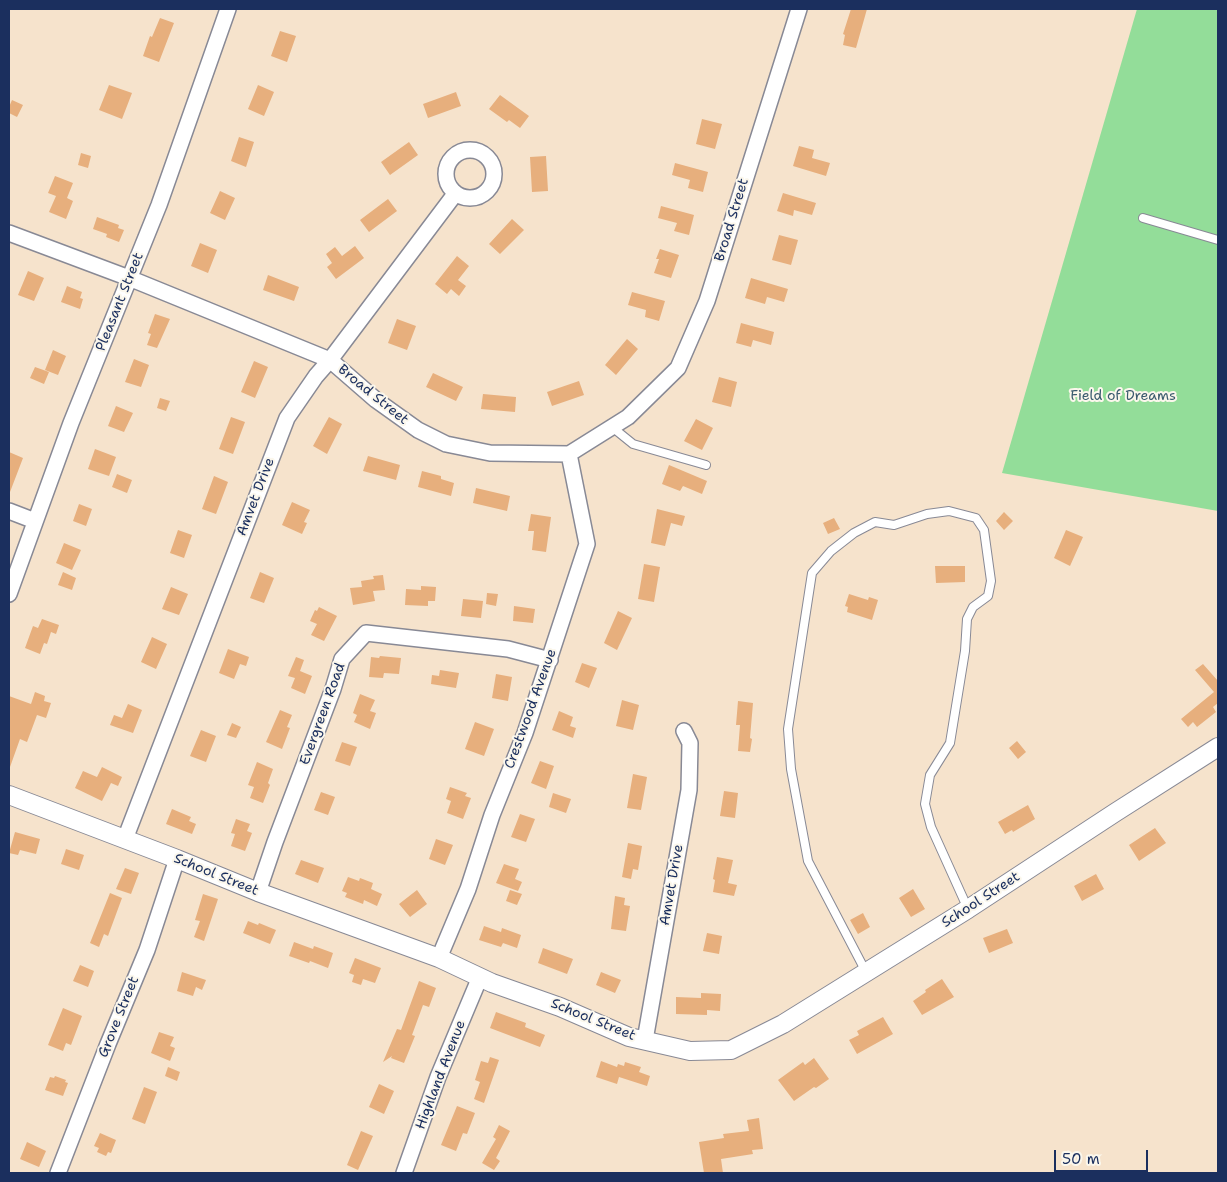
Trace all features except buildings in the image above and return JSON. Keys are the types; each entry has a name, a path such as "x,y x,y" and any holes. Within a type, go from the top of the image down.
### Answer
{"street":[{"name":"Pleasant Street","path":"9,594 35,521 159,205 228,9"},
{"name":"Broad Street","path":"9,233 129,278 330,360 376,400 418,430 446,444 490,453 569,454 628,417 678,368 707,301 799,9"},
{"name":"Amvet Drive","path":"125,839 287,418 316,376 455,194"},
{"name":"Crestwood Avenue","path":"439,958 468,889 492,815 525,732 587,544 569,454"},
{"path":"9,511 35,521"},
{"name":"Evergreen Road","path":"258,892 342,659 366,633 508,649 550,660"},
{"name":"Amvet Drive","path":"645,1040 689,790 690,743 684,731"},
{"name":"School Street","path":"9,795 258,892 439,958 480,977 560,1007 629,1037 690,1051 731,1050 783,1024 867,972 1218,747"},
{"name":"Grove Street","path":"58,1173 147,950 177,859"},
{"name":"Highland Avenue","path":"404,1173 438,1077 480,977"}],"lane":[{"path":"1143,218 1218,240"},
{"path":"612,427 633,444 706,465"},
{"path":"867,972 808,860 791,769 788,729 812,573 831,551 854,533 875,522 894,524 926,514 949,512 976,518 984,530 991,581 988,596 973,607 966,620 965,651 950,743 930,775 925,804 931,827 968,909"}],"green space":[{"name":"Field of Dreams","path":"1137,9 1218,9 1218,511 1002,473"}]}
